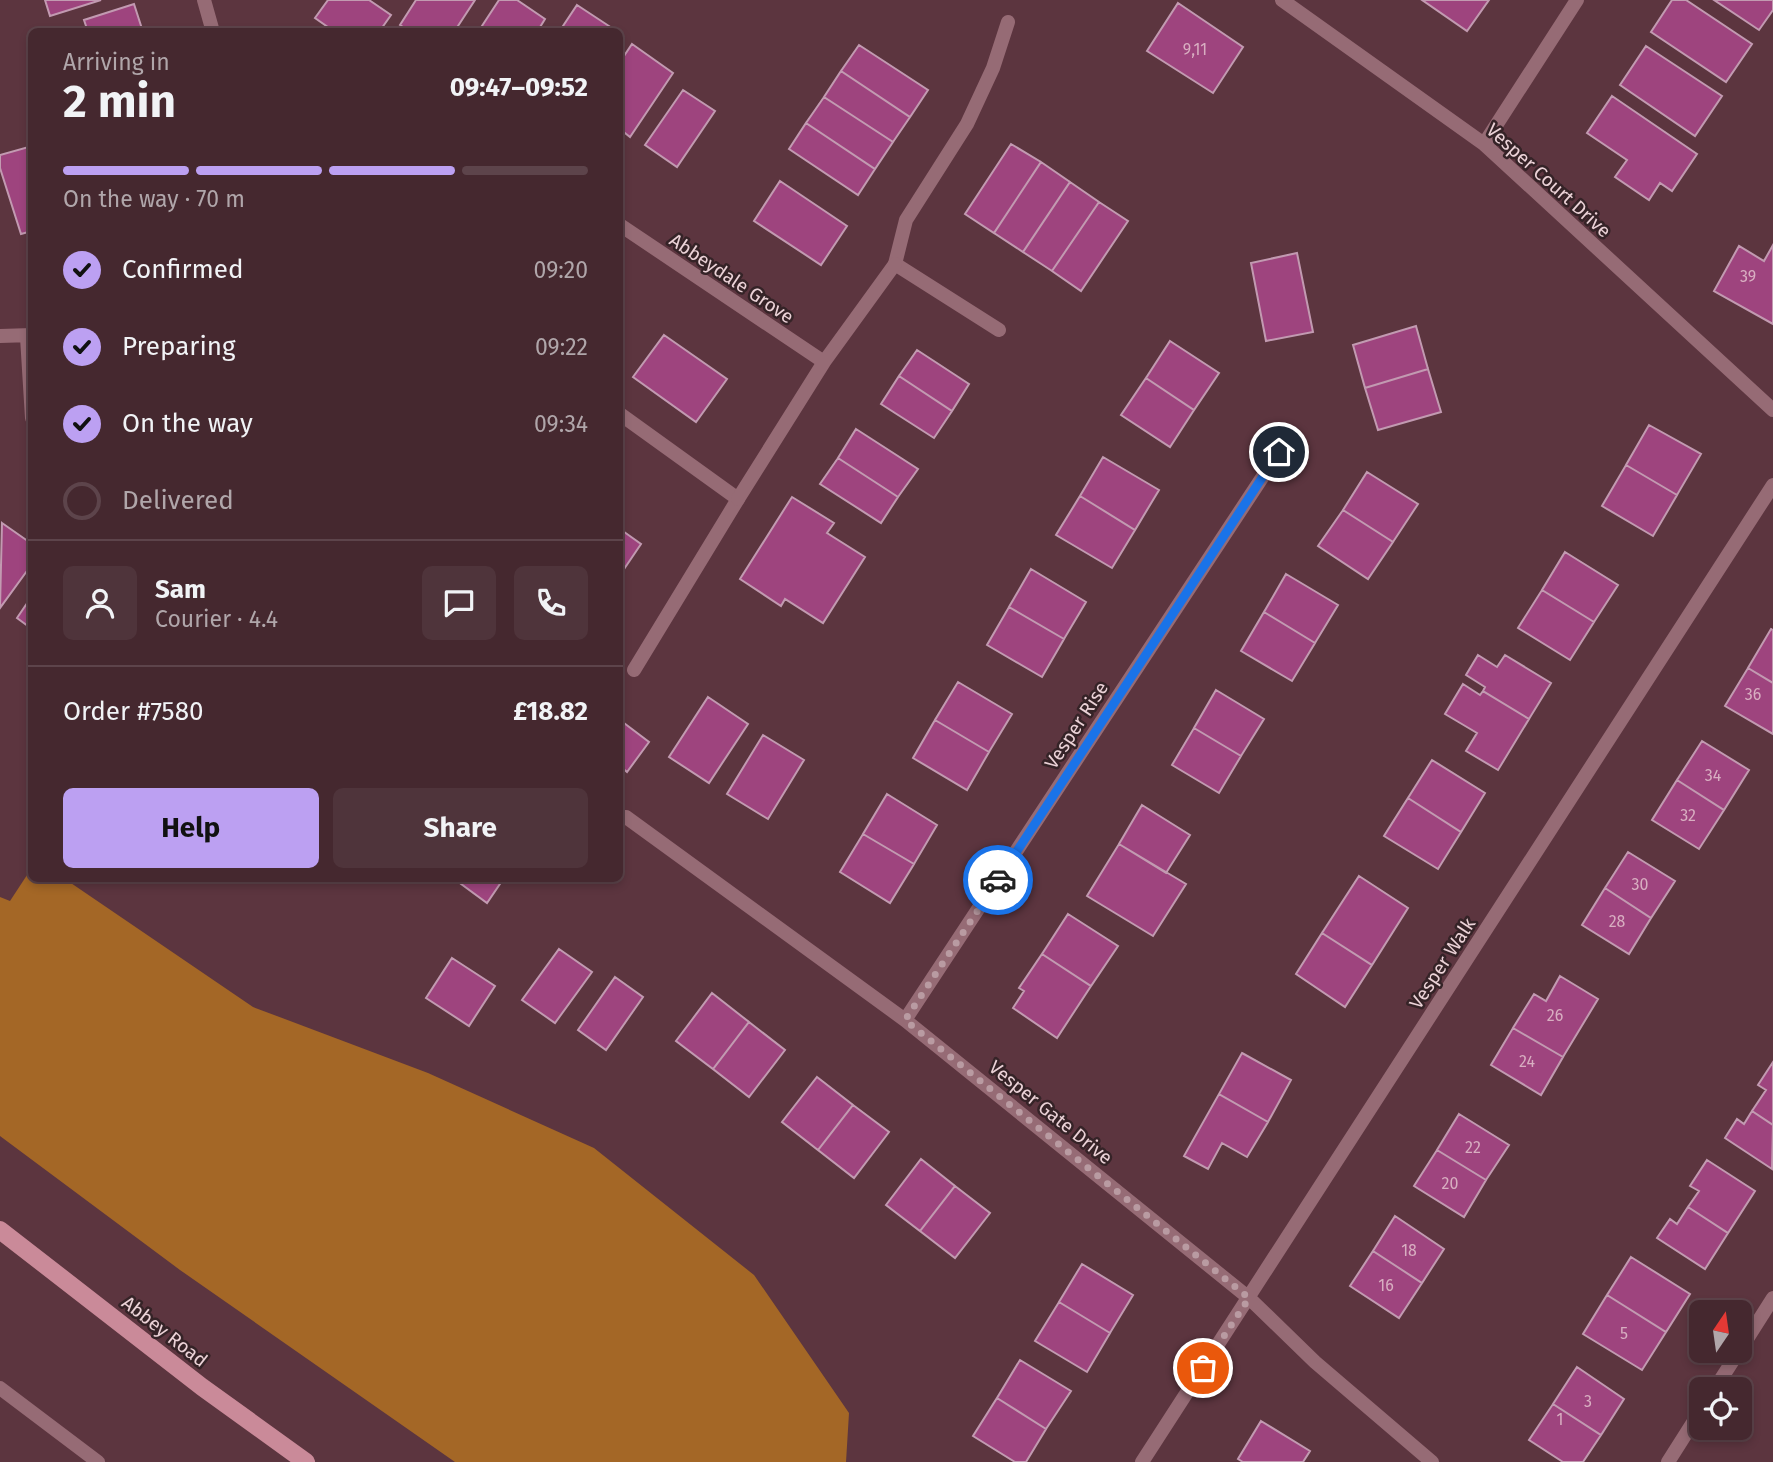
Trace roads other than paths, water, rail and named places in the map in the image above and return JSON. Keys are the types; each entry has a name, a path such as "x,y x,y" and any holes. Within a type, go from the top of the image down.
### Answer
{"main road":[{"name":"Abbey Road","path":"0,1230 202,1387 306,1462"}],"street":[{"path":"204,0 212,28"},
{"name":"Vesper Court Drive","path":"1282,0 1483,144 1773,410"},
{"path":"1483,144 1577,0"},
{"path":"634,670 824,362 895,264 906,220 967,124 993,68 1008,22"},
{"name":"Abbeydale Grove","path":"623,227 824,362"},
{"path":"895,264 999,330"},
{"path":"0,336 28,336"},
{"path":"623,416 738,499"},
{"name":"Vesper Rise","path":"905,1020 1279,452"},
{"name":"Vesper Walk","path":"1142,1462 1773,485"},
{"name":"Vesper Gate Drive","path":"626,817 905,1020 1249,1298 1315,1362 1432,1462"},
{"path":"1752,1331 1773,1298"},
{"path":"0,1388 98,1462"},
{"path":"1668,1462 1689,1429"}]}
